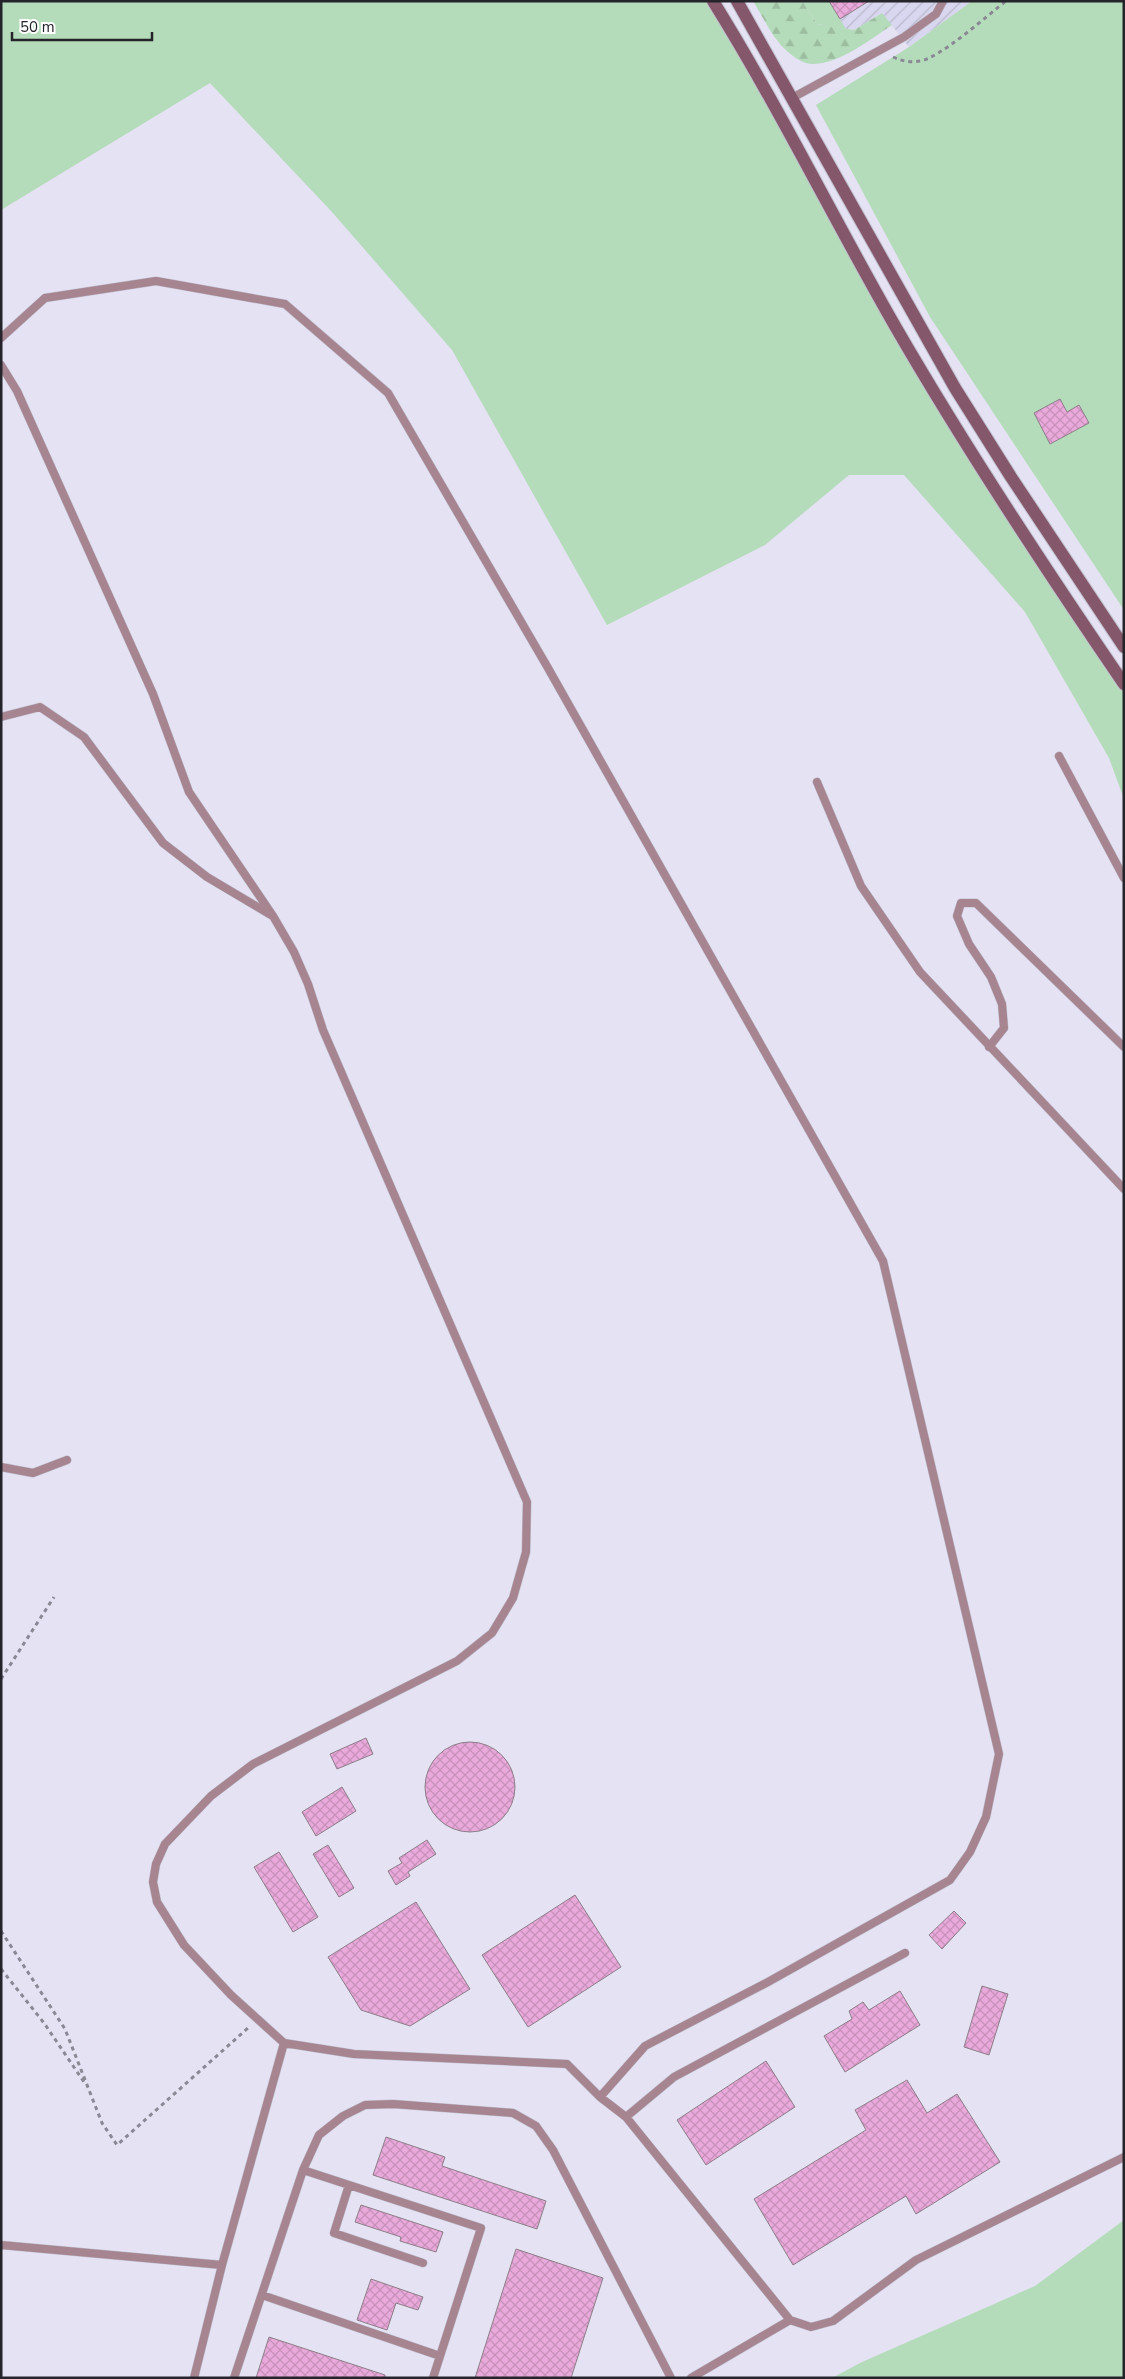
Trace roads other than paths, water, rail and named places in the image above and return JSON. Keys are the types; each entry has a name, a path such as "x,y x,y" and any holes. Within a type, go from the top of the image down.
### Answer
{"main road":[{"path":"713,1 743,50 942,405 1038,559 1124,684"},
{"path":"737,1 955,388 1011,477 1124,647"}],"lane":[{"path":"792,98 904,36 936,14 942,2"},
{"path":"1,338 45,298 156,281 285,304 388,393 553,677 883,1262 999,1754 986,1817 970,1852 950,1880 776,1977 645,2046 600,2097"},
{"path":"1,365 17,391 153,694 189,792 273,916 308,984 323,1030 527,1502 526,1552 513,1598 492,1632 457,1661 253,1764 211,1796 165,1844 156,1864 153,1882 157,1902 184,1945 231,1995 284,2043 354,2054 567,2064 600,2097 626,2117 790,2320 811,2327 833,2321 916,2260 1124,2157"},
{"path":"1,717 40,707 84,737 163,844 206,877 273,916"},
{"path":"1060,756 1124,878"},
{"path":"818,782 861,886 920,972 1124,1189"},
{"path":"990,1047 1004,1028 1002,1004 991,977 969,944 957,916 961,903 976,903 1124,1046"},
{"path":"1,1467 33,1473 67,1460"},
{"path":"626,2117 674,2078 905,1953"},
{"path":"194,2378 222,2265 284,2043"},
{"path":"234,2378 303,2170 319,2135 343,2116 365,2105 393,2104 513,2113 536,2126 553,2150 671,2378"},
{"path":"303,2170 481,2228 433,2378"},
{"path":"348,2185 334,2233 422,2263"},
{"path":"1,2245 222,2265"},
{"path":"262,2295 440,2356"},
{"path":"691,2378 790,2320"}]}
